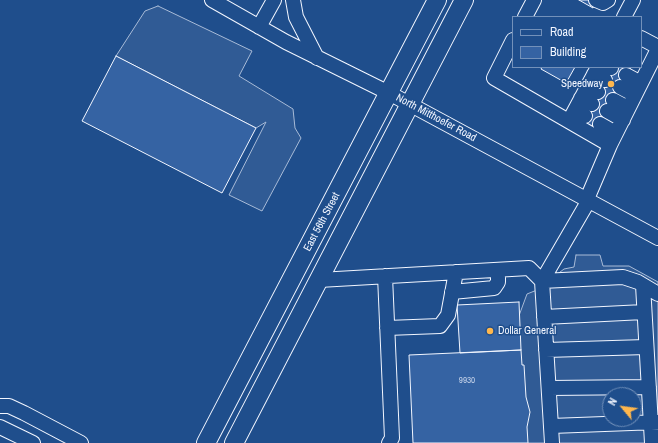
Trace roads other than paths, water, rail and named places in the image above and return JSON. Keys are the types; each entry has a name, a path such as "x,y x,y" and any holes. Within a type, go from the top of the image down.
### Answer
{"main road":[{"name":"East 56th Street","path":"206,443 390,93 437,0"},
{"path":"234,443 464,0"}],"street":[{"name":"North Mitthoefer Road","path":"212,0 317,58 411,104 658,238"},
{"path":"259,27 274,0"},
{"path":"293,0 296,17 317,58"},
{"path":"526,16 534,0"},
{"path":"596,0 603,3 608,0"},
{"path":"552,443 542,281 588,200 613,139 638,89 644,68 658,48 642,39"},
{"path":"512,42 494,78 592,90 613,139"},
{"path":"623,81 638,89"},
{"path":"613,139 607,112 626,114"},
{"path":"319,280 529,268 542,281 623,277 643,285 658,294"},
{"path":"452,292 494,288 498,282 498,270"},
{"path":"388,328 440,326 448,315 456,272"},
{"path":"385,276 392,438 389,443"},
{"path":"643,285 649,387 655,422 652,443"},
{"path":"544,317 644,312"},
{"path":"546,350 646,348"},
{"path":"549,388 649,387"},
{"path":"0,406 9,406 81,443"},
{"path":"551,426 655,422"},
{"path":"0,427 33,443"}],"place":[{"name":"Speedway","path":"611,84"},
{"name":"Dollar General","path":"490,331"}]}
